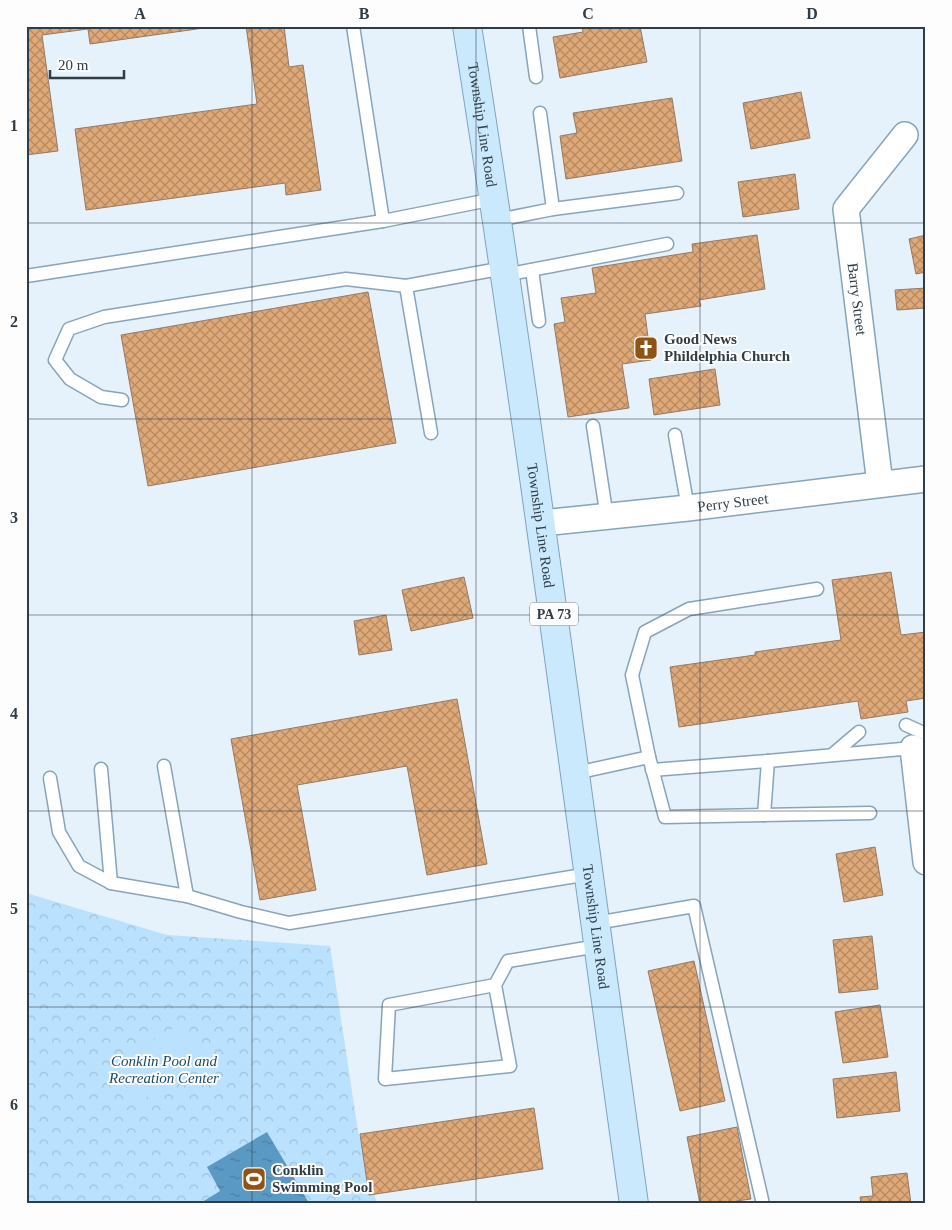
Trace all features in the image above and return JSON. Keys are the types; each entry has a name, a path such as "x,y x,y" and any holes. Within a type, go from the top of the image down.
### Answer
{"main road":[{"name":"Township Line Road","path":"467,26 542,524 634,1204"}],"street":[{"name":"Barry Street","path":"880,484 846,209 905,135"},
{"name":"Perry Street","path":"542,524 607,518 926,479"},
{"path":"918,738 926,862"}],"lane":[{"path":"353,26 383,221"},
{"path":"529,26 536,77"},
{"path":"540,113 553,208"},
{"path":"26,276 383,221 496,210 553,208 677,193"},
{"path":"122,400 101,396 70,379 55,360 69,329 104,317 346,279 406,286 504,272 532,270 666,244"},
{"path":"532,270 539,321"},
{"path":"406,286 431,433"},
{"path":"593,426 607,518"},
{"path":"675,435 688,508"},
{"path":"817,589 689,609 644,632 632,675 652,770 665,817 870,813"},
{"path":"832,755 860,732"},
{"path":"652,770 832,755 918,738"},
{"path":"576,773 649,757"},
{"path":"764,815 768,761"},
{"path":"164,766 187,896"},
{"path":"100,769 112,883"},
{"path":"50,778 59,832 79,866 112,883 187,896 241,912 288,923 589,874"},
{"path":"496,985 389,1005 385,1079 510,1066 496,985 508,961 694,906 763,1204"}],"green space":[{"name":"Conklin Pool and Recreation Center","path":"26,893 167,935 330,946 358,1131 377,1204 26,1204"},
{"path":"183,1023 206,1062 136,1103 114,1062"}],"water":[{"name":"Conklin Swimming Pool","path":"267,1132 309,1203 199,1204 220,1191 207,1167"}],"building":[{"path":"26,26 218,26 90,44 88,29 42,35 58,151 26,155"},
{"path":"246,26 284,26 289,67 303,65 321,190 286,195 285,183 86,210 75,129 257,104"},
{"path":"582,26 640,26 647,62 560,78 553,37 583,32"},
{"path":"801,92 810,138 751,149 743,103"},
{"path":"672,98 682,161 566,179 560,136 577,133 573,113"},
{"path":"795,174 799,209 743,217 738,182"},
{"path":"757,235 765,289 699,300 701,306 645,314 651,360 622,364 629,408 568,417 554,324 565,322 561,298 596,293 592,268 693,252 692,244"},
{"path":"926,235 926,272 916,274 909,239"},
{"path":"926,288 926,308 897,310 895,290"},
{"path":"368,292 396,443 148,486 121,335"},
{"path":"715,369 720,405 654,415 649,379"},
{"path":"891,572 901,635 926,632 926,698 906,701 908,712 861,719 858,701 679,727 670,667 755,655 755,652 841,640 832,580"},
{"path":"464,577 473,618 411,631 402,590"},
{"path":"386,615 392,650 359,655 354,621"},
{"path":"457,699 487,864 427,875 407,766 297,785 316,890 260,900 231,739"},
{"path":"875,847 883,895 844,902 836,854"},
{"path":"872,936 878,989 839,993 833,940"},
{"path":"694,961 725,1101 680,1111 648,971"},
{"path":"880,1005 888,1057 843,1063 835,1012"},
{"path":"896,1072 900,1111 837,1118 833,1079"},
{"path":"534,1108 543,1169 369,1195 360,1134"},
{"path":"737,1127 751,1199 736,1201 737,1204 700,1204 687,1137"},
{"path":"907,1173 911,1204 861,1204 860,1197 873,1196 871,1177"}],"place":[{"name":"Good News Phildelphia Church","path":"646,348"},
{"name":"Conklin Swimming Pool","path":"254,1179"}]}
